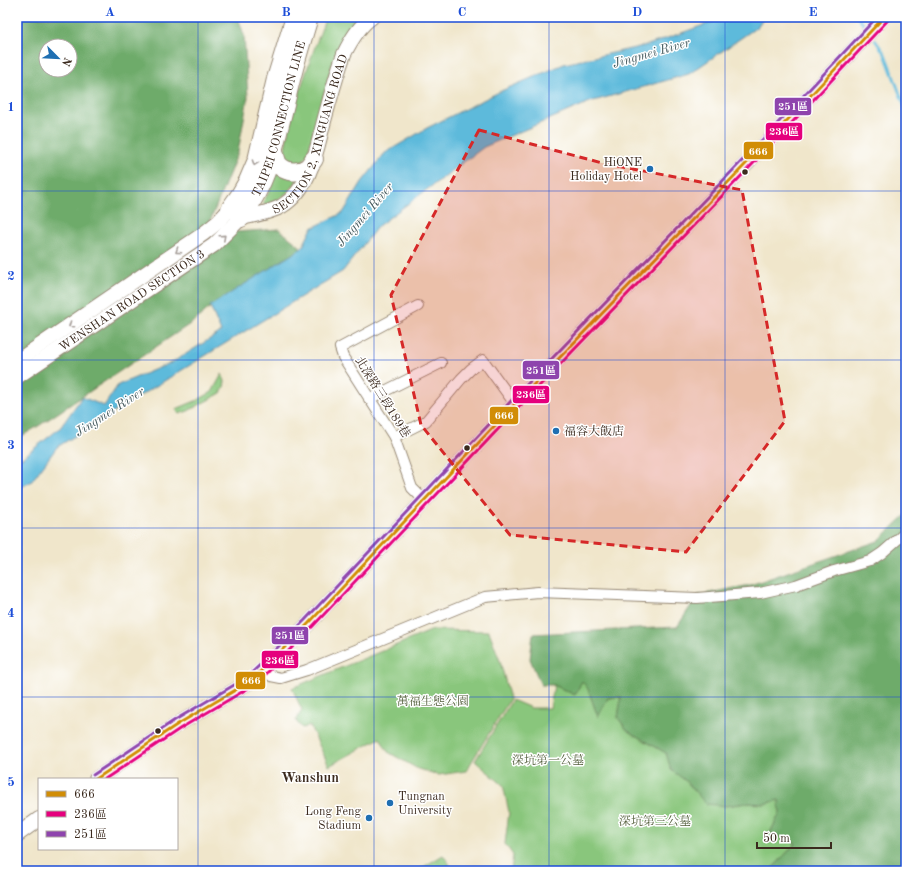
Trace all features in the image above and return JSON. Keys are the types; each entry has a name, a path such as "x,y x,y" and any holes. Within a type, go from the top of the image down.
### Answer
{"highway":[{"path":"265,126 275,51 283,17"},
{"name":"TAIPEI CONNECTION LINE","path":"236,213 240,195 254,169 278,72 295,17"},
{"name":"TAIPEI CONNECTION LINE","path":"236,213 258,193 266,174 274,151 290,82 310,17"},
{"path":"290,82 317,17"},
{"path":"274,151 277,162 287,171 294,172 302,170 308,167 314,159"}],"main road":[{"name":"SECTION 2, XINGUANG ROAD","path":"236,213 274,210 292,199 301,188 314,159 344,54 351,40 372,17"},
{"path":"97,778 178,724 249,682 264,668 314,618 515,404 880,21"},
{"name":"WENSHAN ROAD SECTION 3","path":"17,362 203,234 218,222 236,213"},
{"name":"WENSHAN ROAD SECTION 3","path":"17,376 214,245 236,213"},
{"path":"17,835 38,820"}],"street":[{"name":"北深路三段189巷","path":"418,306 340,348 343,357 394,437 412,488 425,501"},
{"path":"394,437 426,421 471,369 483,360 515,404"},
{"path":"370,399 440,364"},
{"path":"264,668 271,676 281,678 307,670 485,597 538,592 697,598 760,593 796,585 834,571 870,561 882,553 906,532"}],"highlighted area":[{"path":"479,130 602,163 742,190 785,421 686,552 510,535 421,425 391,295"}],"green space":[{"path":"17,17 238,17 244,35 248,97 238,152 205,234 279,229 302,248 215,303 196,320 17,439"},
{"path":"326,17 359,17 346,33 334,57 307,156 301,163 292,163 286,160 285,150 288,134 300,91"},
{"path":"277,172 298,179 292,188 284,195 265,205 263,202 269,192"},
{"path":"222,374 225,381 224,388 221,393 188,411 179,414 176,409 198,400 212,392"},
{"path":"906,515 906,871 770,871 796,843 770,833 780,813 779,800 764,804 747,803 725,806 706,804 686,781 671,770 666,753 628,731 618,718 621,697 608,698 598,717 588,689 582,681 575,695 554,685 541,685 530,659 533,634 677,627 698,595 750,585 878,541"},
{"name":"萬福生態公園","path":"433,630 489,631 500,661 510,699 466,771 439,775 418,769 388,752 380,738 329,766 310,726 302,728 296,721 302,710 292,688"},
{"path":"582,680 588,689 598,717 608,698 621,697 618,718 628,731 666,753 672,770 686,781 725,806 747,803 764,804 779,800 780,813 770,833 796,843 770,871 511,871 513,855 505,844 509,812 503,785 475,761 512,700 531,708 550,708 554,685 575,695"},
{"path":"443,855 450,865 444,869 450,871 417,871"}],"water":[{"name":"Jingmei River","path":"726,17 764,17 757,27 689,74 590,102 484,147 378,226 343,271 57,447 31,482 17,489 17,458 22,458 60,428 82,397 104,406 118,385 173,362 221,332 210,306 302,248 312,228 343,213 362,182 385,153 427,128 501,91 564,64 648,45"}],"waterway":[{"path":"857,17 864,25"},
{"path":"875,40 885,54 906,110"}],"transit line":[{"name":"251區","path":"93,775 175,720 246,678 261,664 305,620 511,401 762,140 877,17"},
{"name":"666","path":"97,778 178,724 249,682 264,668 309,623 515,404 766,143 884,17"},
{"name":"236區","path":"106,778 181,728 252,686 268,672 519,407 770,146 888,20"}],"place":[{"name":"HiONE Holiday Hotel","path":"650,169"},
{"name":"福容大飯店","path":"556,431"},
{"name":"Tungnan University","path":"390,803"},
{"name":"Long Feng Stadium","path":"369,818"}],"district":[{"name":"Wanshun","path":"310,777"}],"park label":[{"name":"深坑第一公墓","path":"548,760"},
{"name":"深坑第三公墓","path":"655,821"}]}
